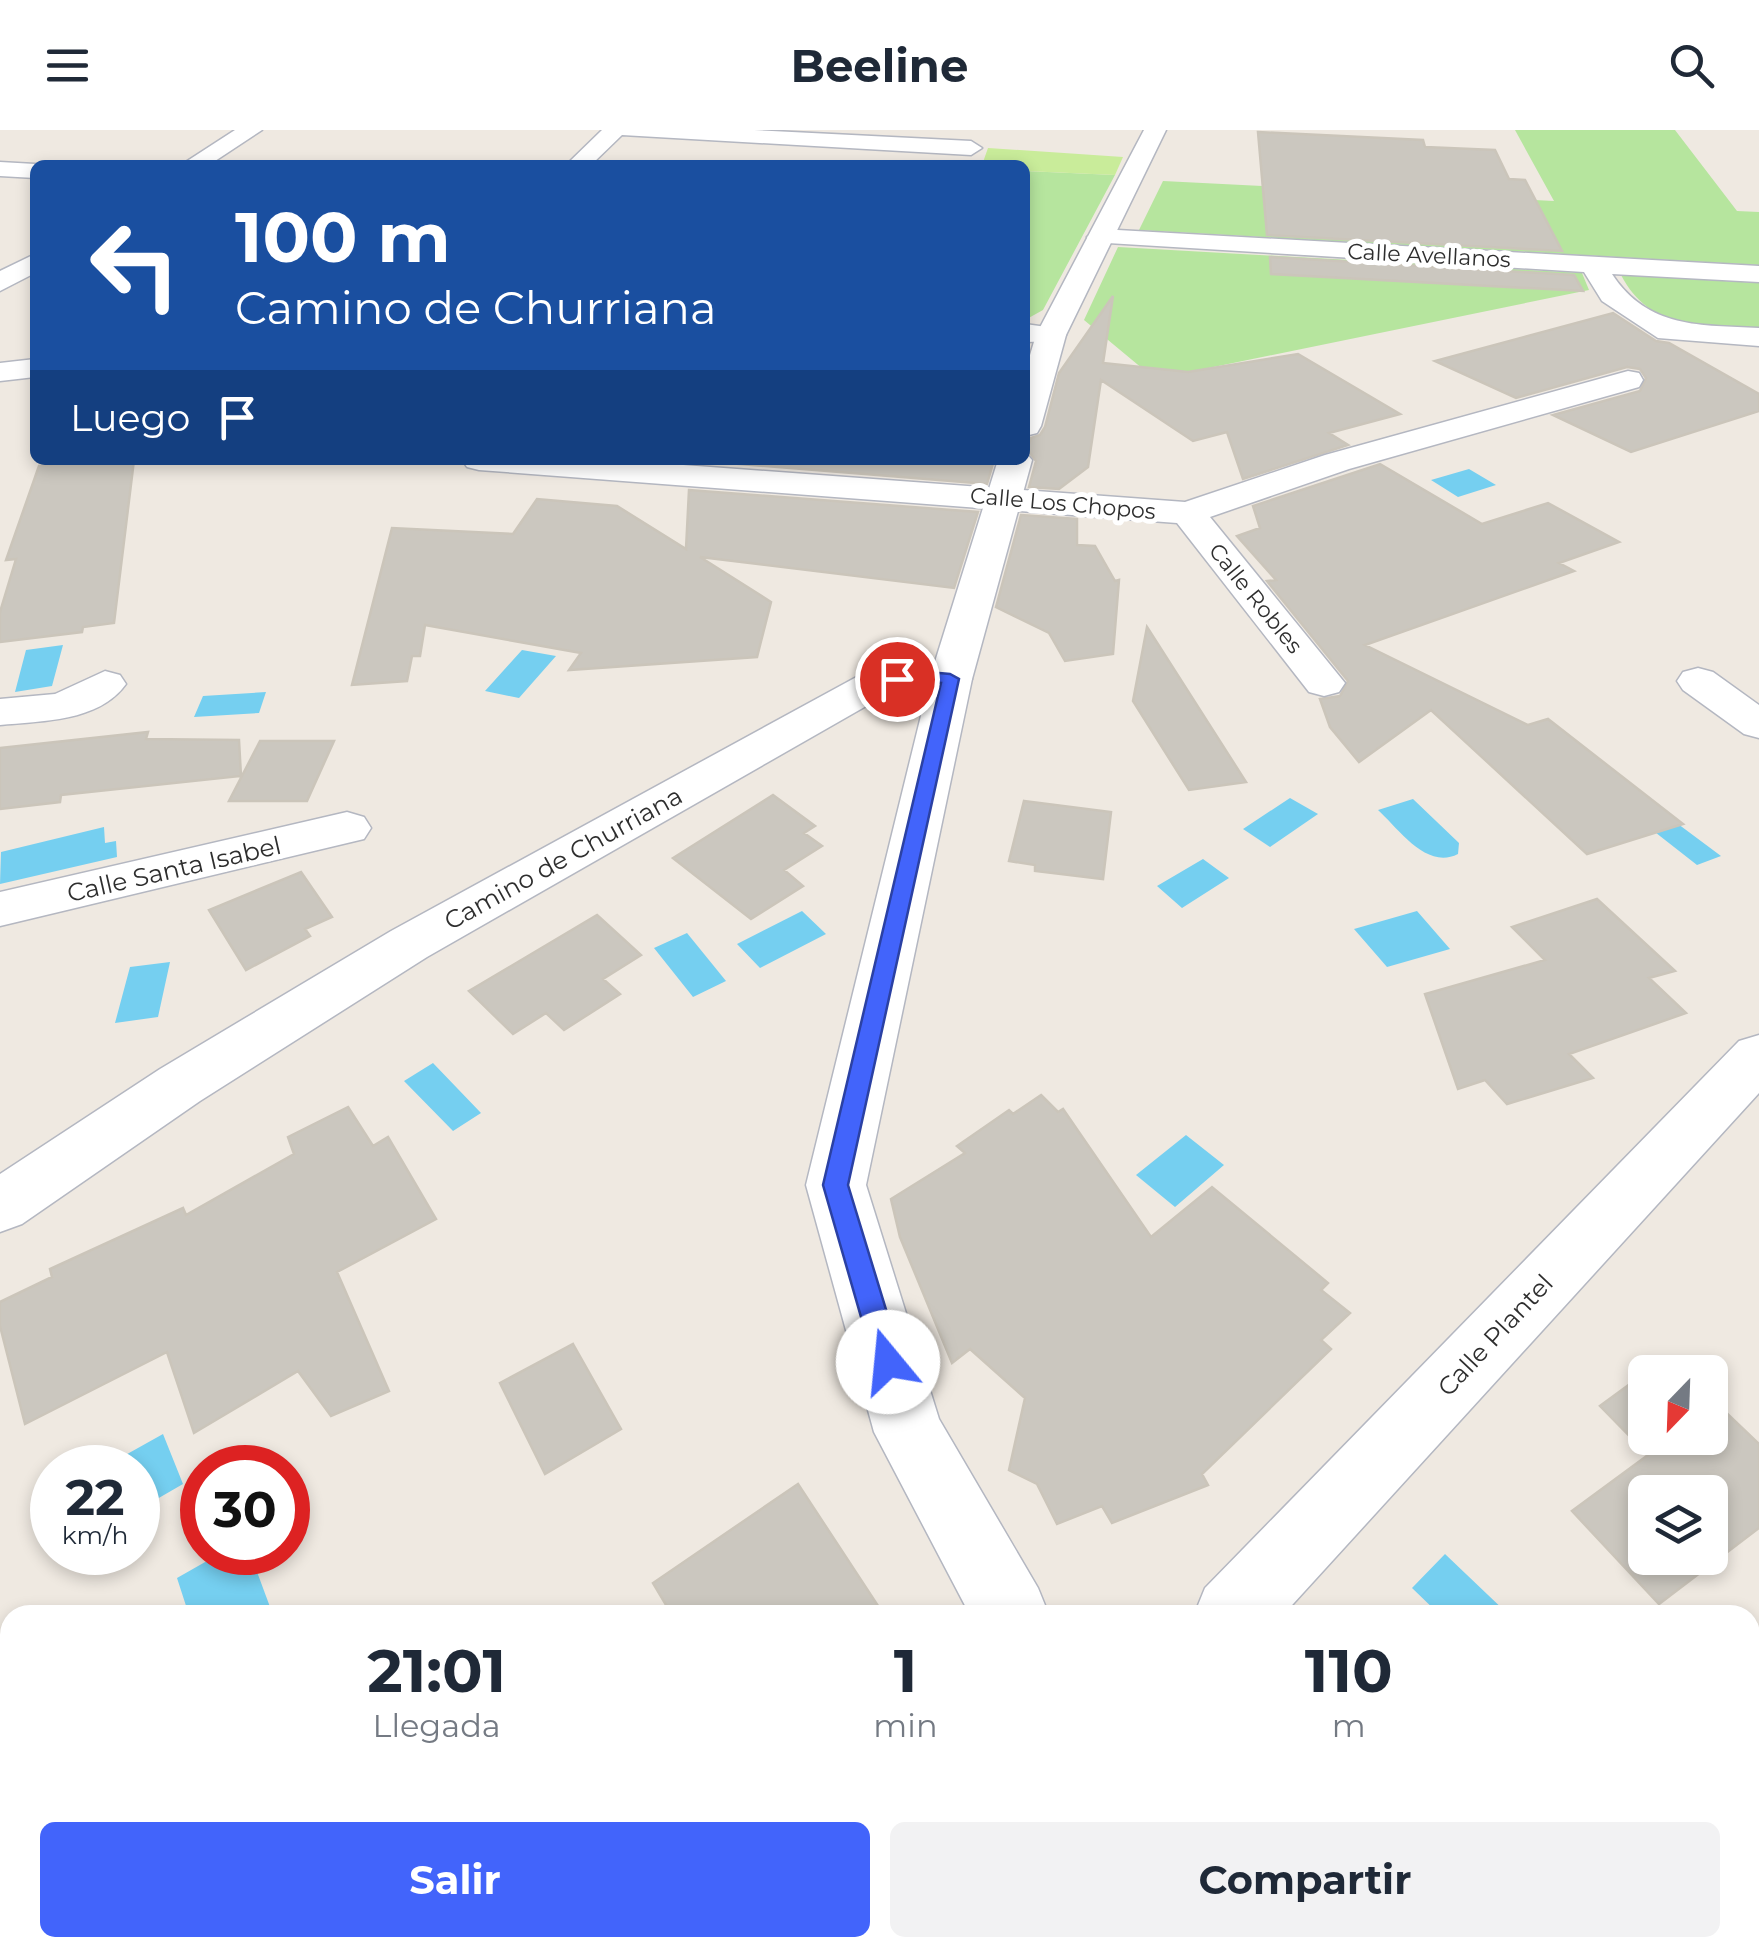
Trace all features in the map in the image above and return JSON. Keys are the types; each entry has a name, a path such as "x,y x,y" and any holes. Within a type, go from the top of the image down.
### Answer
{"street":[{"path":"201,160 250,130"},
{"path":"583,160 614,130"},
{"path":"628,130 971,148"},
{"path":"1030,391 1038,334 1100,237 1155,130"},
{"path":"0,169 30,171"},
{"name":"Calle Avellanos","path":"1100,237 1759,274"},
{"path":"0,263 30,264"},
{"path":"1592,264 1612,295 1668,332 1759,337"},
{"path":"0,283 30,266"},
{"path":"0,372 30,369"},
{"name":"Calle Los Chopos","path":"548,465 1188,513 1337,462 1628,380"},
{"path":"1005,1605 909,1432 836,1185 950,679 1014,465"},
{"name":"Calle Robles","path":"1188,513 1324,683"},
{"name":"Camino de Churriana","path":"0,1206 180,1085 410,944 877,683 917,676 950,679"},
{"path":"1698,681 1759,726"},
{"path":"0,712 65,706 105,684"},
{"name":"Calle Santa Isabel","path":"0,909 348,828"},
{"name":"Calle Plantel","path":"1241,1605 1759,1056"}],"green space":[{"path":"1515,130 1675,130 1737,211 1759,212 1759,265 1139,230 1163,181 1554,201"},
{"path":"988,148 1123,157 1115,175 1030,171 1030,160 984,160"},
{"path":"1030,171 1115,175 1043,310 1030,317"},
{"path":"1118,247 1582,273 1589,290 1155,379 1084,320"},
{"path":"1621,275 1759,283 1759,331 1699,326 1663,316 1647,307"}],"water":[{"path":"1469,469 1496,485 1458,497 1431,480"},
{"path":"63,645 52,686 15,692 26,650"},
{"path":"522,650 556,656 519,698 485,691"},
{"path":"266,692 259,713 194,717 203,696"},
{"path":"1290,798 1318,814 1270,847 1243,829"},
{"path":"1413,799 1459,843 1458,854 1435,857 1424,852 1378,810"},
{"path":"1674,821 1721,856 1697,865 1651,829"},
{"path":"104,827 105,843 116,841 117,857 0,884 1,852"},
{"path":"1203,859 1229,878 1182,908 1157,886"},
{"path":"802,911 826,934 760,968 737,944"},
{"path":"1417,911 1450,949 1387,967 1354,929"},
{"path":"687,933 726,981 693,997 654,948"},
{"path":"170,962 158,1017 115,1023 130,967"},
{"path":"433,1063 481,1113 453,1131 404,1081"},
{"path":"1186,1135 1224,1165 1175,1207 1136,1175"},
{"path":"163,1434 180,1476 180,1486 160,1497 160,1445 143,1445"},
{"path":"1445,1554 1499,1605 1430,1605 1412,1588"},
{"path":"182,1575 258,1575 269,1605 186,1605 177,1578"}],"building":[{"path":"1258,132 1423,140 1425,147 1495,150 1509,179 1525,180 1562,251 1267,235"},
{"path":"1270,257 1574,275 1583,291 1271,274"},
{"path":"1113,296 1103,363 1188,372 1298,354 1400,414 1329,433 1348,445 1243,479 1227,432 1193,441 1101,380 1088,467 1059,489 1029,487 1036,461 1030,453 1030,441 1045,427 1059,373"},
{"path":"1613,313 1656,341 1669,343 1759,394 1759,411 1631,452 1553,415 1640,391 1646,378 1640,369 1627,367 1516,398 1435,361"},
{"path":"1380,464 1482,524 1548,503 1619,542 1559,563 1574,571 1365,645 1528,725 1548,719 1683,824 1587,854 1431,710 1359,762 1330,727 1320,699 1340,696 1348,681 1267,581 1276,580 1237,536 1260,528 1253,506"},
{"path":"133,465 114,623 83,627 82,632 0,642 0,612 16,559 6,560 39,466"},
{"path":"753,465 993,465 987,484"},
{"path":"689,490 978,512 954,588 700,557 771,602 757,657 569,670 581,653 425,625 420,656 412,656 407,681 352,685 392,528 513,534 537,499 617,506 686,549"},
{"path":"1021,515 1077,519 1077,545 1095,546 1115,581 1119,580 1113,654 1065,661 1049,633 996,607"},
{"path":"1147,627 1246,782 1189,790 1133,701"},
{"path":"148,732 146,739 239,740 241,776 61,795 60,802 0,809 0,748"},
{"path":"260,741 334,741 307,801 229,801"},
{"path":"773,795 815,826 804,833 822,846 784,870 803,886 751,919 673,858"},
{"path":"1024,801 1111,812 1103,879 1035,871 1035,865 1009,861"},
{"path":"301,872 332,917 305,929 310,936 246,970 209,910"},
{"path":"1597,899 1675,971 1649,978 1686,1013 1569,1054 1593,1078 1507,1104 1485,1080 1458,1089 1425,994 1545,960 1512,927"},
{"path":"597,915 641,955 603,979 620,994 564,1030 546,1013 513,1034 469,991"},
{"path":"1041,1095 1058,1112 1063,1109 1151,1237 1212,1187 1328,1283 1321,1290 1350,1313 1321,1340 1331,1349 1202,1474 1208,1485 1112,1523 1102,1506 1057,1524 1037,1484 1009,1470 1025,1398 970,1349 952,1363 900,1237 891,1199 965,1153 957,1146 1009,1110 1013,1114"},
{"path":"348,1107 373,1146 388,1137 436,1219 337,1272 389,1391 331,1416 298,1371 194,1433 167,1352 25,1424 0,1326 0,1302 52,1277 50,1269 183,1208 186,1215 294,1154 288,1137"},
{"path":"573,1344 621,1429 545,1474 500,1383"},
{"path":"1628,1385 1628,1435 1600,1406"},
{"path":"1728,1414 1759,1444 1759,1528 1728,1552 1728,1475 1628,1475 1628,1571 1572,1511 1648,1455 1728,1455"},
{"path":"798,1484 877,1605 666,1605 653,1583"},
{"path":"1632,1575 1697,1575 1659,1604"}],"route":[{"path":"888,1362 836,1185 950,679 897,679"}]}
